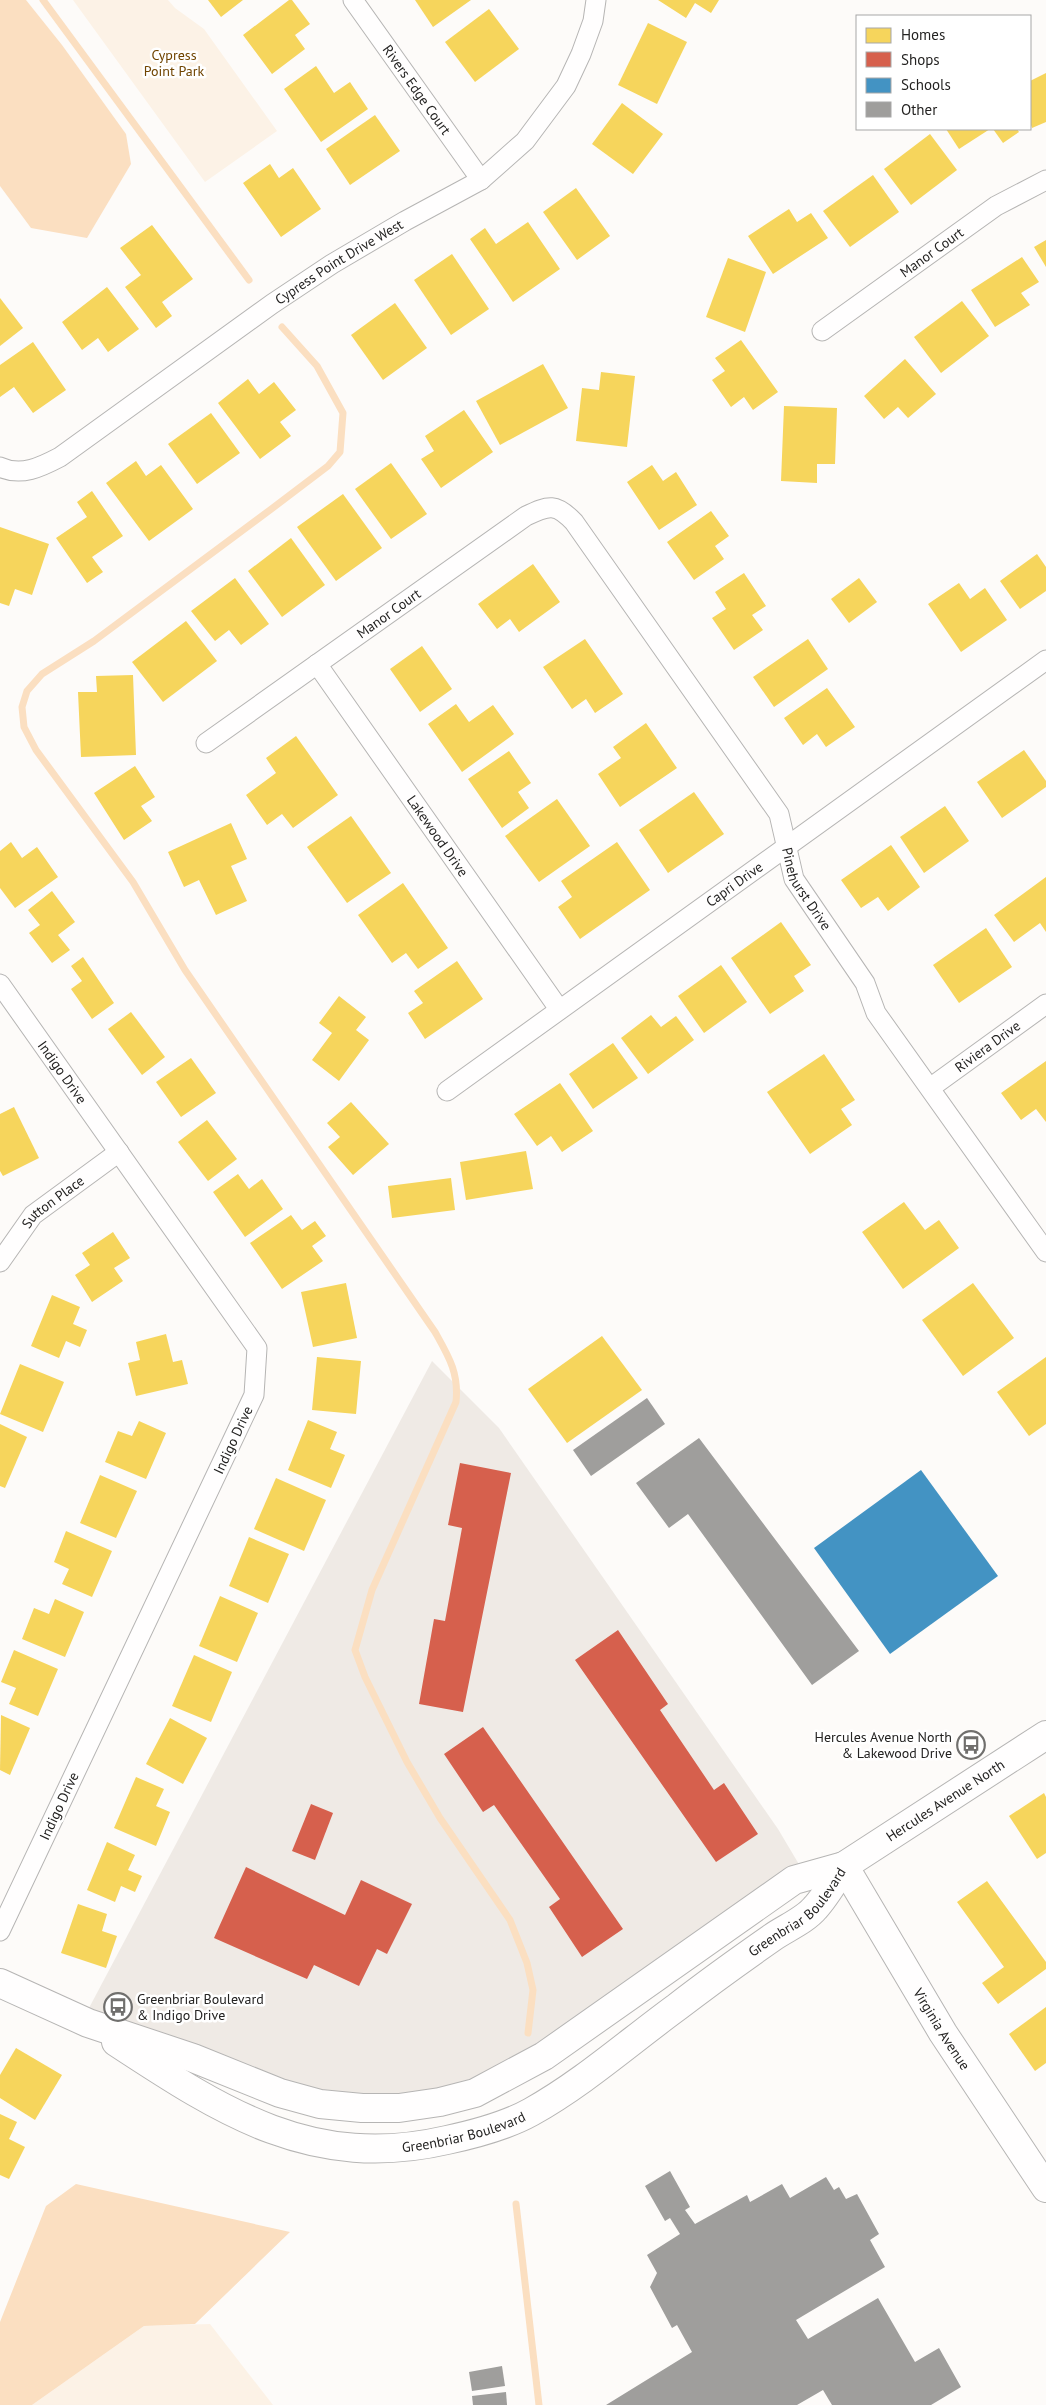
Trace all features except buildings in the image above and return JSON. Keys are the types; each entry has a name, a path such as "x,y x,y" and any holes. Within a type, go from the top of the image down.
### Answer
{"street":[{"name":"Rivers Edge Court","path":"353,0 481,180"},
{"name":"Cypress Point Drive West","path":"0,467 20,472 42,467 60,457 272,304 332,264 405,220 481,180 525,141 566,86 593,21 596,0"},
{"name":"Manor Court","path":"822,331 996,206 1046,180"},
{"name":"Manor Court","path":"206,743 526,516 542,508 555,507 564,512 574,522"},
{"name":"Pinehurst Drive","path":"574,522 779,814 794,879 865,982 876,1013 1046,1252"},
{"name":"Capri Drive","path":"447,1091 559,1008 1046,660"},
{"name":"Lakewood Drive","path":"317,664 559,1008"},
{"name":"Indigo Drive","path":"0,984 257,1348 254,1395 0,1930"},
{"name":"Riviera Drive","path":"930,1088 1046,1004"},
{"name":"Sutton Place","path":"0,1262 33,1215 119,1152"},
{"name":"Hercules Avenue North","path":"844,1866 1046,1735"},
{"name":"Greenbriar Boulevard","path":"88,2023 182,2086 237,2115 290,2137 357,2149 386,2150 424,2146 491,2129 531,2112 566,2090 741,1959 814,1910 844,1866"},
{"name":"Greenbriar Boulevard","path":"0,1983 88,2023 193,2058 280,2093 320,2104 362,2108 390,2108 440,2102 475,2093 544,2056 794,1880 844,1866"},
{"name":"Virginia Avenue","path":"844,1866 943,2033 1046,2188"}],"shaded area":[{"path":"0,0 26,0 62,45 126,134 131,164 87,238 31,228 0,186"},
{"path":"432,1361 499,1428 778,1829 800,1866 537,2046 471,2081 438,2090 399,2095 364,2096 325,2091 286,2081 95,2012 89,2008"},
{"path":"76,2184 290,2232 195,2324 144,2326 32,2405 0,2405 0,2322 46,2206"}],"green space":[{"name":"Cypress Point Park","path":"73,0 168,0 175,8 204,29 277,131 205,182"},
{"path":"210,2324 273,2405 32,2405 144,2326"}],"waterway":[{"path":"43,0 249,280"},
{"path":"282,327 317,366 343,413 340,452 328,466 270,510 94,641 42,674 27,691 22,707 24,727 36,750 133,882 185,970 435,1332 452,1366 456,1382 456,1402 372,1590 355,1650 365,1677 407,1762 440,1818 510,1920 527,1963 533,1990 528,2033"},
{"path":"516,2204 539,2405"}],"place":[{"name":"Hercules Avenue North & Lakewood Drive","path":"971,1745"},
{"name":"Greenbriar Boulevard & Indigo Drive","path":"118,2007"}]}
